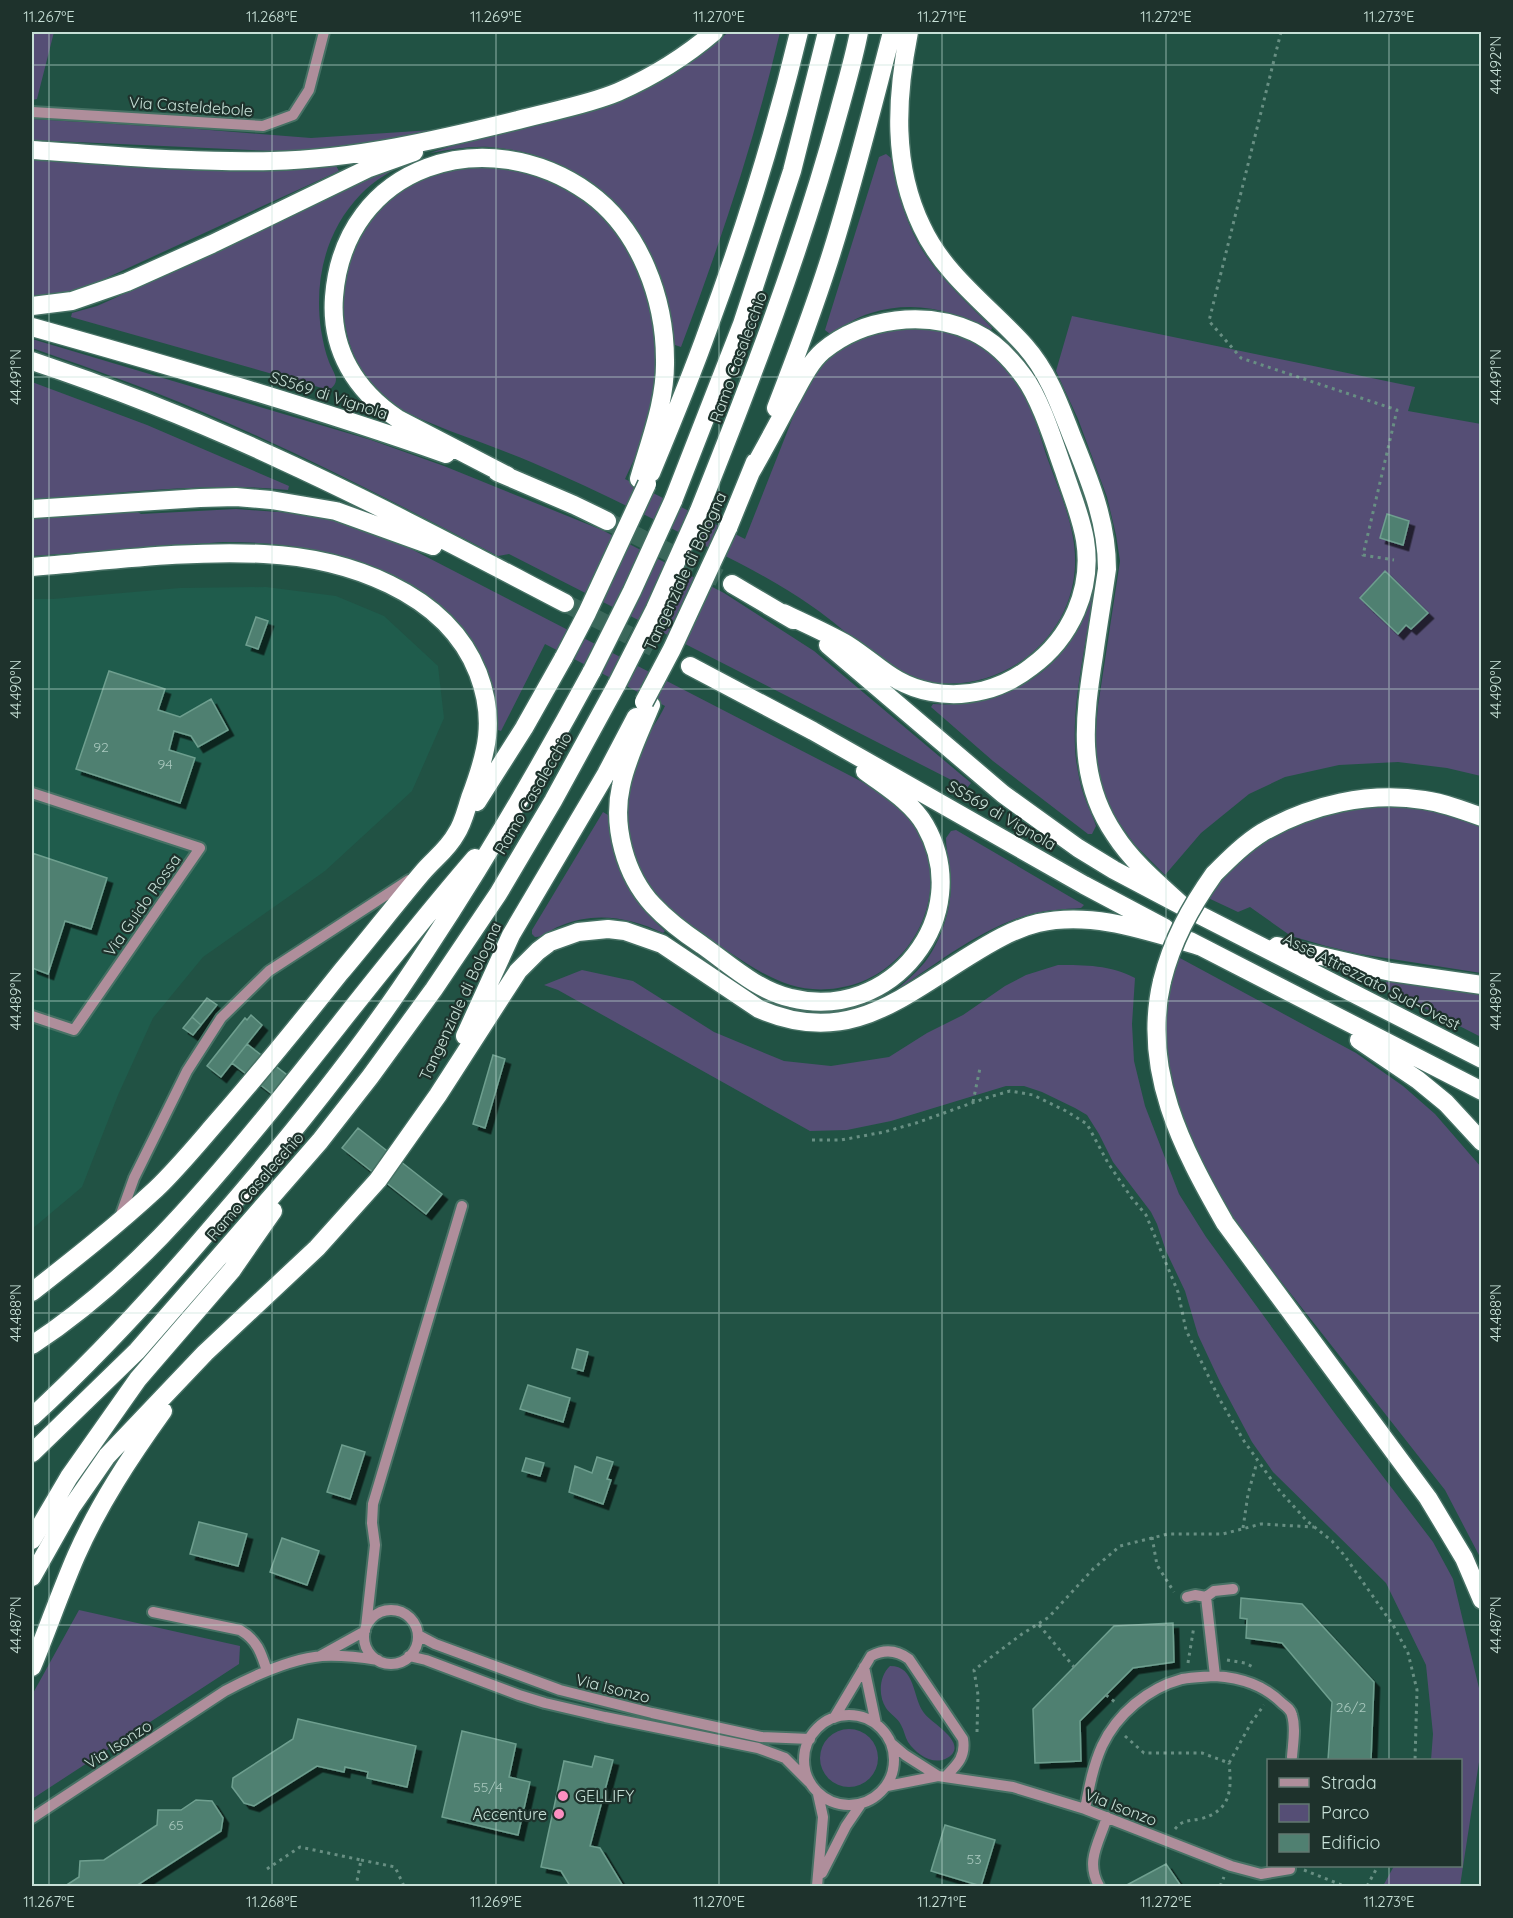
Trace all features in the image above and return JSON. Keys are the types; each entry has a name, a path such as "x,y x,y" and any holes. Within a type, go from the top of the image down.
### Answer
{"highway":[{"path":"32,150 182,159 272,161 363,153 469,132 569,107 617,92 658,71 714,32"},
{"path":"32,1292 87,1250 158,1187 264,1068 457,834 524,728 564,657 615,555 643,482 708,330 757,186 799,32"},
{"name":"Ramo Casalecchio","path":"32,1417 90,1361 184,1260 286,1139 360,1045 440,931 554,740 632,591 673,501 742,324 789,182 828,32"},
{"name":"Ramo Casalecchio","path":"32,1453 137,1351 320,1141 411,1022 461,950 498,894 553,801 655,609 698,513 742,405 793,264 823,171 859,32"},
{"name":"Tangenziale di Bologna","path":"438,1095 511,935 647,703 728,528 797,353 829,261 862,148 892,32"},
{"path":"909,32 901,90 899,137 905,181 922,229 952,271 1026,347 1043,370 1055,391 1101,514 1107,550 1107,569 1086,705 1086,754 1089,776 1103,814 1115,836 1136,862 1184,908"},
{"path":"32,306 72,302 127,282 212,244 369,168 469,132"},
{"path":"508,476 382,408 355,380 339,345 335,326 333,306 337,267 348,240 364,214 392,185 410,174 432,165 459,159 479,157 503,159 549,171 589,193 606,208 631,237 650,276 661,319 665,361 661,403 643,482"},
{"path":"751,472 801,382 821,353 849,334 869,326 905,320 939,322 975,333 992,343 1006,355 1026,380 1040,407 1059,456 1085,541 1083,594 1070,625 1049,652 1023,674 1011,681 979,692 948,694 903,684 884,673 846,644 783,613"},
{"name":"SS569 di Vignola","path":"32,327 222,381 380,431 508,476 607,521"},
{"path":"32,361 137,399 280,459 565,603"},
{"path":"32,509 200,498 236,497 271,500 336,511 492,565"},
{"path":"32,567 194,555 266,554 327,564 386,583 410,596 431,610 462,644 483,686 487,705 487,743 483,762 457,834"},
{"name":"SS569 di Vignola","path":"732,584 783,613 815,635 1003,794 1042,824 1114,870 1246,938"},
{"name":"SS569 di Vignola","path":"690,666 813,731 1093,890 1295,997"},
{"path":"647,703 627,764 618,802 620,836 628,863 640,889 668,919 773,993 791,999 841,1000 874,989 889,980 915,957 932,928 941,880 937,850 918,814 907,803 813,731"},
{"path":"1482,817 1423,800 1369,798 1343,801 1308,812 1262,833 1242,847 1214,874 1196,898 1170,953 1162,981 1156,1021 1156,1043 1166,1098 1177,1129 1206,1190 1225,1223 1428,1498 1464,1558 1482,1600"},
{"path":"32,1345 67,1321 123,1275 203,1192 329,1038 421,920 507,821"},
{"path":"32,1577 71,1508 106,1456 205,1353 317,1248 388,1167 438,1095 518,971 550,942 578,932 608,929 643,936 662,944 759,1009 786,1019 813,1023 849,1020 879,1011 991,943 1037,923 1063,919 1105,921 1199,946"},
{"path":"1246,938 1371,968 1482,985"},
{"name":"Asse Attrezzato Sud-Ovest","path":"1246,938 1482,1059"},
{"path":"1295,997 1482,1091"},
{"path":"1295,997 1418,1080 1446,1103 1482,1142"},
{"path":"32,1540 69,1477 138,1379 232,1270 320,1141"},
{"path":"32,1276 87,1250"},
{"path":"32,1667 76,1557 108,1494 132,1454 205,1353"}],"street":[{"name":"Via Casteldebole","path":"32,112 263,126 293,115 309,90 324,32"},
{"name":"Via Guido Rossa","path":"32,793 200,848 74,1030 32,1016"},
{"path":"118,1222 134,1178 171,1102 187,1071 221,1018 269,970 425,870"},
{"path":"378,1660 367,1647 366,1630 375,1545 372,1523 373,1504 462,1206"},
{"path":"1182,1597 1195,1595 1206,1597 1214,1591 1233,1589"},
{"path":"1206,1597 1215,1676"},
{"path":"393,1610 408,1615 418,1635 416,1647 409,1656 394,1663 354,1656 320,1656 366,1630 370,1620 377,1614 393,1610"},
{"path":"153,1612 240,1630 258,1645 267,1671"},
{"name":"Via Isonzo","path":"418,1635 435,1644 560,1690 761,1737 810,1738"},
{"path":"834,1718 865,1664 877,1653 894,1652 909,1659 963,1739 964,1747 961,1760 942,1777 887,1786"},
{"name":"Via Isonzo","path":"32,1818 225,1691 258,1674 320,1656"},
{"name":"Via Isonzo","path":"409,1656 545,1703 758,1748 785,1758 809,1782"},
{"path":"865,1664 876,1724 891,1744 942,1777"},
{"path":"1085,1809 1095,1765 1102,1746 1114,1727 1135,1704 1159,1687 1184,1679 1235,1677 1257,1684 1272,1694 1292,1712 1294,1727 1292,1757"},
{"path":"876,1724 855,1715 834,1718 815,1730 804,1758 809,1782 818,1794 838,1804 854,1806 869,1802 887,1786 894,1767 894,1752 891,1744"},
{"name":"Via Isonzo","path":"942,1777 1013,1787 1085,1809 1231,1866 1261,1874 1290,1869"},
{"path":"818,1794 823,1817 818,1883"},
{"path":"818,1883 846,1826 861,1804"},
{"path":"1099,1887 1091,1866 1107,1818"}],"path":[{"path":"1281,32 1209,321 1241,358 1397,410 1363,555 1394,560"},
{"path":"973,1102 980,1068"},
{"path":"812,1140 841,1140 884,1132 1010,1091 1033,1095 1087,1124 1108,1163 1146,1215 1178,1292 1186,1330 1220,1400 1244,1442 1278,1489 1344,1555 1394,1625 1408,1653 1417,1690 1415,1759"},
{"path":"1243,1528 1248,1494 1257,1461"},
{"path":"977,1733 978,1695 974,1670 1049,1617 1105,1557 1120,1546 1168,1533 1223,1533 1261,1524 1316,1528"},
{"path":"1152,1537 1157,1565 1182,1597"},
{"path":"1182,1668 1189,1663 1194,1621"},
{"path":"1039,1625 1074,1667"},
{"path":"1167,1841 1180,1822 1202,1818 1226,1803 1231,1788 1230,1763 1251,1723 1272,1694"},
{"path":"1106,1695 1121,1707 1109,1720 1144,1753 1202,1753 1230,1763"},
{"path":"267,1869 300,1847 395,1867 404,1887"},
{"path":"356,1887 361,1860"},
{"path":"1367,1887 1377,1867"},
{"path":"1220,1887 1224,1876"}],"shaded area":[{"path":"266,587 336,596 384,616 438,666 444,718 412,791 325,871 203,957 153,1018 118,1095 82,1187 32,1229 32,599 180,588"}],"green space":[{"path":"32,32 54,32 37,99 32,100"},
{"path":"729,32 780,32 736,191 681,347 675,345 664,289 652,257 639,234 624,214 586,180 540,157 515,150 482,147 430,153 586,112 690,61"},
{"path":"32,119 311,138 447,129 327,149 271,151 32,140"},
{"path":"886,154 891,158 901,202 918,243 942,277 992,328 990,333 963,318 918,307 887,309 860,317 830,334 825,330 879,157"},
{"path":"32,159 175,168 335,164 339,171 89,286 65,293 32,297"},
{"path":"410,161 378,180 361,194 349,208 331,240 321,275 319,293 321,330 336,379 329,390 71,317 72,313 115,298 369,177"},
{"path":"465,166 506,167 564,185 606,217 635,259 648,298 656,335 658,377 643,440 625,479 745,539 806,384 835,354 870,334 898,328 918,327 957,335 990,354 1017,382 1027,400 1067,512 1073,539 1075,567 1070,594 1060,619 1045,640 1026,658 1003,671 979,680 952,683 925,681 910,676 881,660 802,599 742,564 578,483 406,412 377,391 354,356 347,336 343,294 352,254 376,213 392,197 426,174"},
{"path":"1072,316 1415,387 1408,411 1481,424 1481,776 1447,768 1398,762 1339,765 1285,777 1249,794 1201,833 1165,875 1135,845 1115,817 1101,787 1094,749 1098,706 1120,561 1107,497 1078,419 1056,371"},
{"path":"32,339 371,440 444,466 602,530 724,593 814,651 971,783 967,788 509,554 498,556 398,504 204,412 32,348"},
{"path":"32,382 147,425 289,486 288,490 192,488 32,500"},
{"path":"236,509 306,514 336,520 390,538 874,788 912,821 921,836 929,860 931,885 926,910 917,932 903,952 885,969 863,981 838,988 822,989 807,989 780,981 712,941 663,903 645,878 632,847 627,815 629,784 643,744 665,706 545,644 501,731 498,730 496,703 491,682 471,640 445,610 415,587 379,569 341,556 262,543 223,542 32,556 32,519 136,511 141,514"},
{"path":"1093,586 1095,586 1075,718 1076,760 1080,783 1096,826 1092,834 1088,834 993,761 931,707 933,704 975,702 995,697 1032,679 1063,652 1075,634"},
{"path":"1357,805 1428,806 1481,823 1481,973 1360,954 1326,946 1291,936 1250,907 1238,912 1206,897 1236,863 1273,837 1314,818"},
{"path":"603,812 608,815 613,849 624,879 641,906 665,931 663,933 625,920 599,917 573,921 535,937 532,930"},
{"path":"956,830 1084,905 1081,908 1031,914 994,928 958,948 891,994 925,962 940,935 951,894 946,838 951,831"},
{"path":"1178,957 1356,1053 1403,1086 1435,1114 1481,1167 1481,1559 1445,1490 1258,1252 1225,1206 1205,1171 1173,1094 1163,1036 1165,1008"},
{"path":"1058,965 1107,968 1135,978 1132,1024 1134,1061 1145,1106 1179,1194 1206,1237 1336,1415 1433,1542 1453,1579 1479,1688 1481,1749 1460,1886 1383,1886 1393,1867 1462,1867 1462,1759 1431,1759 1433,1734 1426,1665 1386,1583 1273,1472 1252,1442 1198,1335 1185,1291 1151,1212 1113,1162 1087,1115 1042,1092 1024,1086 1006,1086 891,1121 847,1130 810,1131 558,990 544,985 582,970 633,981 714,1032 784,1061 831,1066 889,1057 927,1033 963,1015 1005,986 1026,975"},
{"path":"1387,981 1481,994 1481,1037 1383,987"},
{"path":"79,1610 240,1646 239,1664 32,1799 32,1695"},
{"path":"890,1666 905,1671 924,1713 952,1740 955,1746 947,1758 931,1760 916,1751 908,1742 900,1723 886,1708 883,1703 881,1686 886,1670"},
{"path":"843,1729 855,1729 870,1737 878,1752 878,1764 870,1779 855,1787 843,1787 828,1779 820,1764 820,1752 828,1737"}],"building":[{"path":"1387,514 1409,521 1403,545 1380,538"},
{"path":"1385,571 1428,613 1411,629 1406,625 1398,634 1360,598"},
{"path":"256,617 268,621 258,649 246,645"},
{"path":"109,671 165,689 158,710 180,717 211,699 228,730 198,747 191,736 174,731 169,750 195,758 180,803 76,769"},
{"path":"32,853 107,878 91,929 65,921 48,974 32,968"},
{"path":"207,998 217,1005 201,1025 192,1017"},
{"path":"251,1015 262,1025 221,1077 207,1066 245,1018 247,1020"},
{"path":"192,1017 201,1025 193,1035 183,1028"},
{"path":"247,1044 291,1078 276,1097 232,1063"},
{"path":"493,1055 505,1059 485,1128 473,1124"},
{"path":"358,1128 442,1194 426,1214 342,1148"},
{"path":"577,1349 588,1352 583,1371 572,1368"},
{"path":"528,1385 570,1398 563,1422 520,1409"},
{"path":"342,1445 365,1452 350,1499 327,1492"},
{"path":"597,1457 613,1462 607,1479 611,1480 603,1504 569,1492 575,1466 592,1473"},
{"path":"526,1458 544,1463 540,1476 522,1471"},
{"path":"199,1522 247,1534 238,1566 190,1554"},
{"path":"282,1538 319,1551 307,1585 270,1572"},
{"path":"1241,1598 1302,1604 1374,1682 1371,1759 1328,1759 1332,1702 1282,1643 1246,1638 1247,1619 1240,1618"},
{"path":"1173,1623 1174,1662 1133,1668 1080,1721 1081,1761 1035,1763 1033,1709 1114,1626"},
{"path":"298,1719 416,1746 407,1787 367,1778 368,1772 345,1767 344,1772 317,1766 254,1806 244,1803 232,1787 233,1778 293,1739"},
{"path":"462,1731 516,1744 509,1777 530,1782 518,1835 442,1817"},
{"path":"595,1756 613,1760 590,1846 600,1848 623,1886 570,1886 561,1871 541,1867 564,1761 592,1767"},
{"path":"196,1800 212,1801 223,1818 221,1831 136,1886 65,1886 79,1877 80,1861 104,1860 157,1825 158,1810 181,1810"},
{"path":"945,1825 995,1840 981,1886 931,1871"},
{"path":"1166,1864 1181,1886 1125,1886"}],"tunnel":[{"path":"607,521 732,584"},
{"path":"565,603 690,666"}],"place":[{"name":"GELLIFY","path":"563,1796"},
{"name":"Accenture","path":"559,1814"}]}
